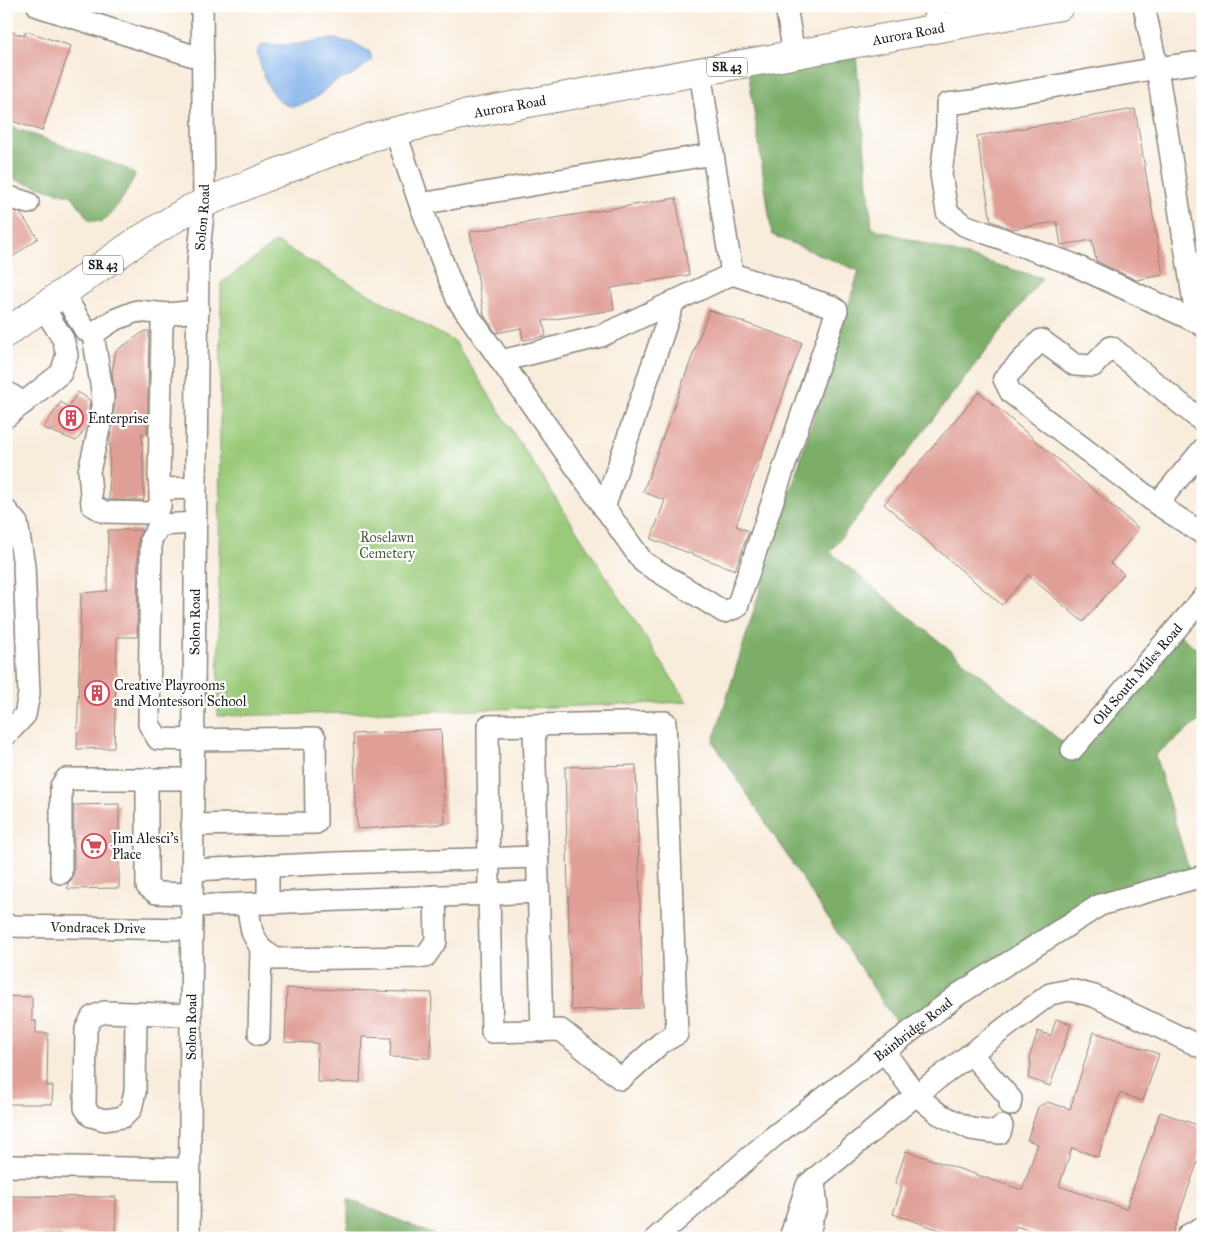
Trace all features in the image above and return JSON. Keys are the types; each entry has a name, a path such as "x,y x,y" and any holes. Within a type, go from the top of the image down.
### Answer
{"main road":[{"name":"Aurora Road","path":"6,333 133,244 190,209 274,174 372,137 462,115 794,55 936,17 1060,6"}],"street":[{"path":"38,6 203,59"},
{"name":"Solon Road","path":"189,1238 198,262 204,203 202,6"},
{"path":"786,6 794,55"},
{"path":"1144,6 1157,68 1200,324"},
{"path":"1200,324 1072,264 964,225 947,212 941,174 947,126 947,104 1157,68 1203,62"},
{"path":"700,72 732,274"},
{"path":"395,131 420,204 457,299 604,508 643,562 724,612 737,607 837,310 831,306 732,274 600,336 501,361"},
{"path":"420,204 713,154"},
{"path":"6,196 28,203"},
{"path":"53,300 85,330 94,334"},
{"path":"6,417 15,397 61,373 67,355 53,300"},
{"path":"604,508 674,302"},
{"path":"94,334 114,320 137,311 168,314 198,311"},
{"path":"94,334 102,398 100,424 89,471 92,505 104,512 151,513 160,506 162,324 168,314"},
{"path":"1203,422 1111,347 1093,366 1075,365 1041,340 1004,379 1011,393 1157,504 1203,534"},
{"path":"1157,504 1203,448"},
{"path":"160,489 196,488"},
{"path":"6,510 16,523 24,565 29,694 25,715 6,735"},
{"path":"192,825 316,823 315,738 194,740 158,738 149,724 151,539 160,525 196,523"},
{"name":"Old South Miles Road","path":"1072,750 1203,598"},
{"path":"665,722 677,1034 661,1043 621,1079 561,1030 492,1032 488,894 488,726 534,725 665,722"},
{"path":"534,725 542,1031"},
{"path":"61,873 61,786 66,779 194,779"},
{"path":"147,779 147,886 156,893 192,900 258,903 538,892"},
{"path":"193,870 337,863 538,857"},
{"path":"259,1034 261,950 252,932 268,866"},
{"name":"Bainbridge Road","path":"656,1238 773,1137 959,994 1100,905 1203,876"},
{"path":"261,950 276,959 426,957 436,941 435,896"},
{"name":"Vondracek Drive","path":"6,926 191,929"},
{"path":"790,1238 807,1185 916,1095 1050,994 1070,990 1094,996 1203,1048"},
{"path":"136,1013 135,1092 131,1110 124,1117 105,1120 91,1116 85,1108 86,1029 92,1017 104,1012 136,1013 190,1015"},
{"path":"884,1051 916,1095 939,1114 971,1129 1000,1133 1002,1126"},
{"path":"970,1054 1011,1099 1010,1105"},
{"path":"6,1166 189,1169"},
{"path":"812,1223 818,1206 814,1179"}],"green space":[{"path":"855,44 872,228 1042,278 830,552 1072,750 1175,631 1203,654 1203,718 1155,755 1192,879 1100,905 904,1035 713,742 859,271 772,235 747,63"},
{"path":"6,125 128,169 135,175 121,200 103,222 89,220 72,196 6,177"},
{"name":"Roselawn Cemetery","path":"276,242 455,342 687,702 444,711 218,716 221,283"},
{"path":"348,1199 442,1238 348,1238"}],"water":[{"path":"335,39 354,43 370,52 372,60 354,74 338,80 315,98 302,105 291,106 282,103 274,96 268,86 257,52 262,44 300,44"}],"building":[{"path":"6,30 24,36 26,31 71,46 42,131 6,119"},
{"path":"1135,109 1163,275 1136,280 1096,261 1092,240 1061,245 1057,222 1012,229 991,221 977,136"},
{"path":"676,198 689,275 611,288 614,310 543,321 546,336 523,340 521,328 496,333 484,315 470,232"},
{"path":"6,209 20,213 38,238 6,262"},
{"path":"709,310 802,343 736,526 749,531 735,570 651,539 665,500 643,492"},
{"path":"145,331 149,331 147,434 142,433 144,500 109,500 110,437 115,398 112,372 116,351"},
{"name":"Enterprise","path":"78,392 90,400 87,427 76,441 43,428 61,402 68,407"},
{"path":"979,392 1139,529 1110,563 1124,574 1083,622 1028,575 1002,605 884,504"},
{"name":"Creative Playrooms and Montessori School","path":"108,530 142,530 138,539 137,637 117,637 114,748 77,749 81,593 107,591"},
{"path":"441,729 445,824 357,829 353,734"},
{"path":"636,765 643,1008 571,1010 565,767"},
{"name":"Jim Alesci's Place","path":"119,804 119,888 68,889 68,883 74,873 74,805"},
{"path":"287,988 432,993 430,1058 390,1057 391,1038 362,1037 360,1083 317,1082 318,1043 285,1042"},
{"path":"6,996 32,997 32,1021 36,1021 36,1033 48,1033 47,1086 53,1086 52,1104 6,1104"},
{"path":"1056,1019 1071,1024 1050,1086 1028,1078 1031,1067 1030,1055 1038,1031 1051,1036"},
{"path":"1094,1032 1159,1054 1143,1101 1120,1093 1098,1157 1072,1148 1059,1186 1126,1209 1160,1112 1203,1127 1203,1146 1171,1238 1051,1238 1016,1226 1012,1238 964,1238 893,1214 902,1187 895,1184 906,1151 1022,1190 1038,1144 1027,1140 1038,1107 1047,1102 1070,1109"},
{"path":"6,1196 116,1197 115,1234 6,1233"}],"place":[{"name":"Enterprise","path":"71,418"},
{"name":"Creative Playrooms and Montessori School","path":"97,693"},
{"name":"Jim Alesci's Place","path":"94,846"}]}
